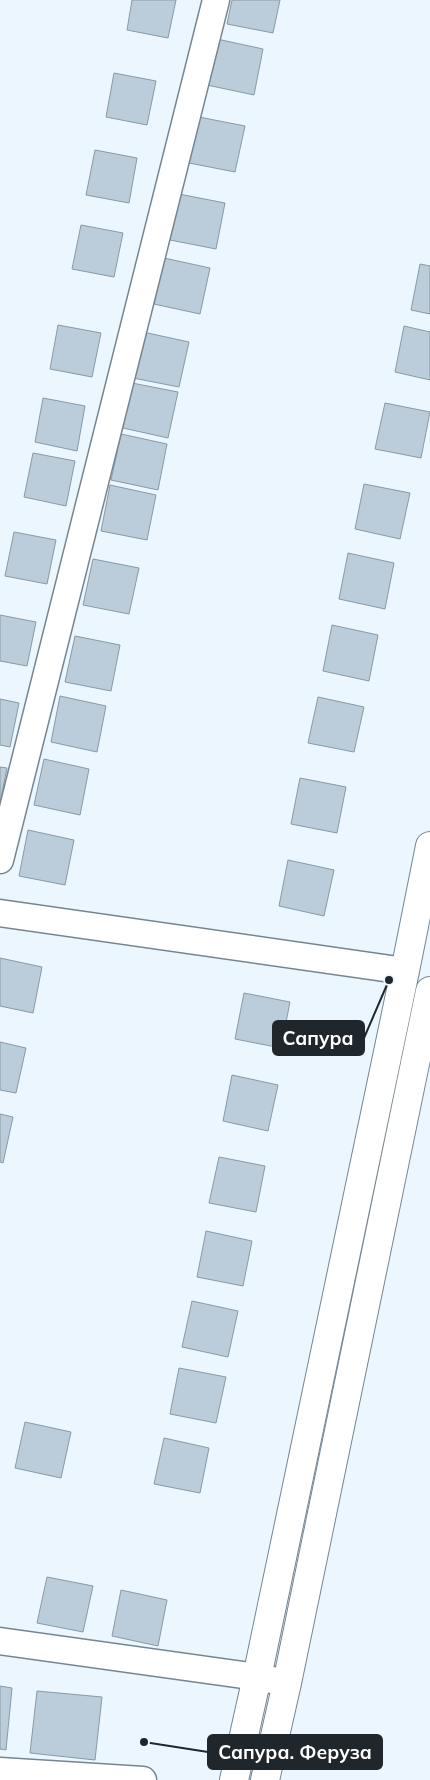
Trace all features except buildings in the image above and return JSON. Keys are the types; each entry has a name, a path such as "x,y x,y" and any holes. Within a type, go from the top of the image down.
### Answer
{"main road":[{"path":"234,1780 430,846"},
{"path":"265,1780 287,1683 430,991"}],"street":[{"path":"0,860 216,0"},
{"path":"0,913 405,971"},
{"path":"0,1641 257,1676 287,1683"},
{"path":"0,1771 143,1780"}],"place":[{"name":"Сапура","path":"389,980"},
{"name":"Сапура. Феруза","path":"144,1742"}]}
